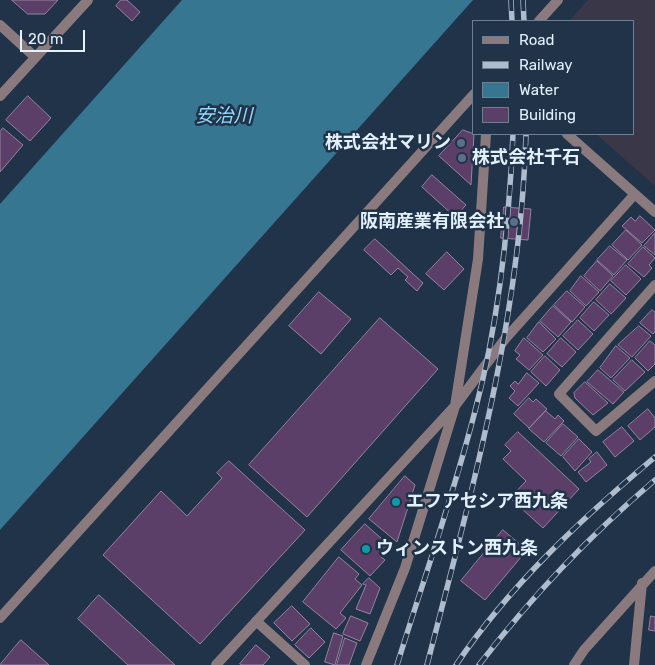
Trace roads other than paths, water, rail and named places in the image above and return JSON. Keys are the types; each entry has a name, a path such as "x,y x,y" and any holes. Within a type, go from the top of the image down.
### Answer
{"street":[{"path":"0,96 88,0"},
{"path":"540,20 558,0"},
{"path":"0,25 35,57"},
{"path":"0,618 472,96"},
{"path":"366,665 405,568 455,406 478,259 486,135"},
{"path":"568,135 655,212"},
{"path":"216,665 455,406 505,339 634,195"},
{"path":"655,285 559,394 596,432 655,381"},
{"path":"574,665 584,650 642,583 655,571"},
{"path":"634,665 642,583"},
{"path":"256,621 305,665"}],"water":[{"name":"安治川","path":"182,0 473,0 0,530 0,204"}],"railway":[{"path":"511,0 512,20"},
{"path":"523,0 524,20"},
{"path":"397,665 457,475 491,343 506,239 513,135"},
{"path":"427,665 461,534 492,402 515,269 522,202 526,135"},
{"path":"456,665 499,607 523,580 600,504 655,457"},
{"path":"479,665 540,591 584,545 655,480"}],"place":[{"name":"株式会社マリン","path":"461,143"},
{"name":"株式会社千石","path":"462,158"},
{"name":"阪南産業有限会社","path":"514,222"},
{"name":"エフアセシア西九条","path":"396,502"},
{"name":"ウィンストン西九条","path":"366,549"}]}
